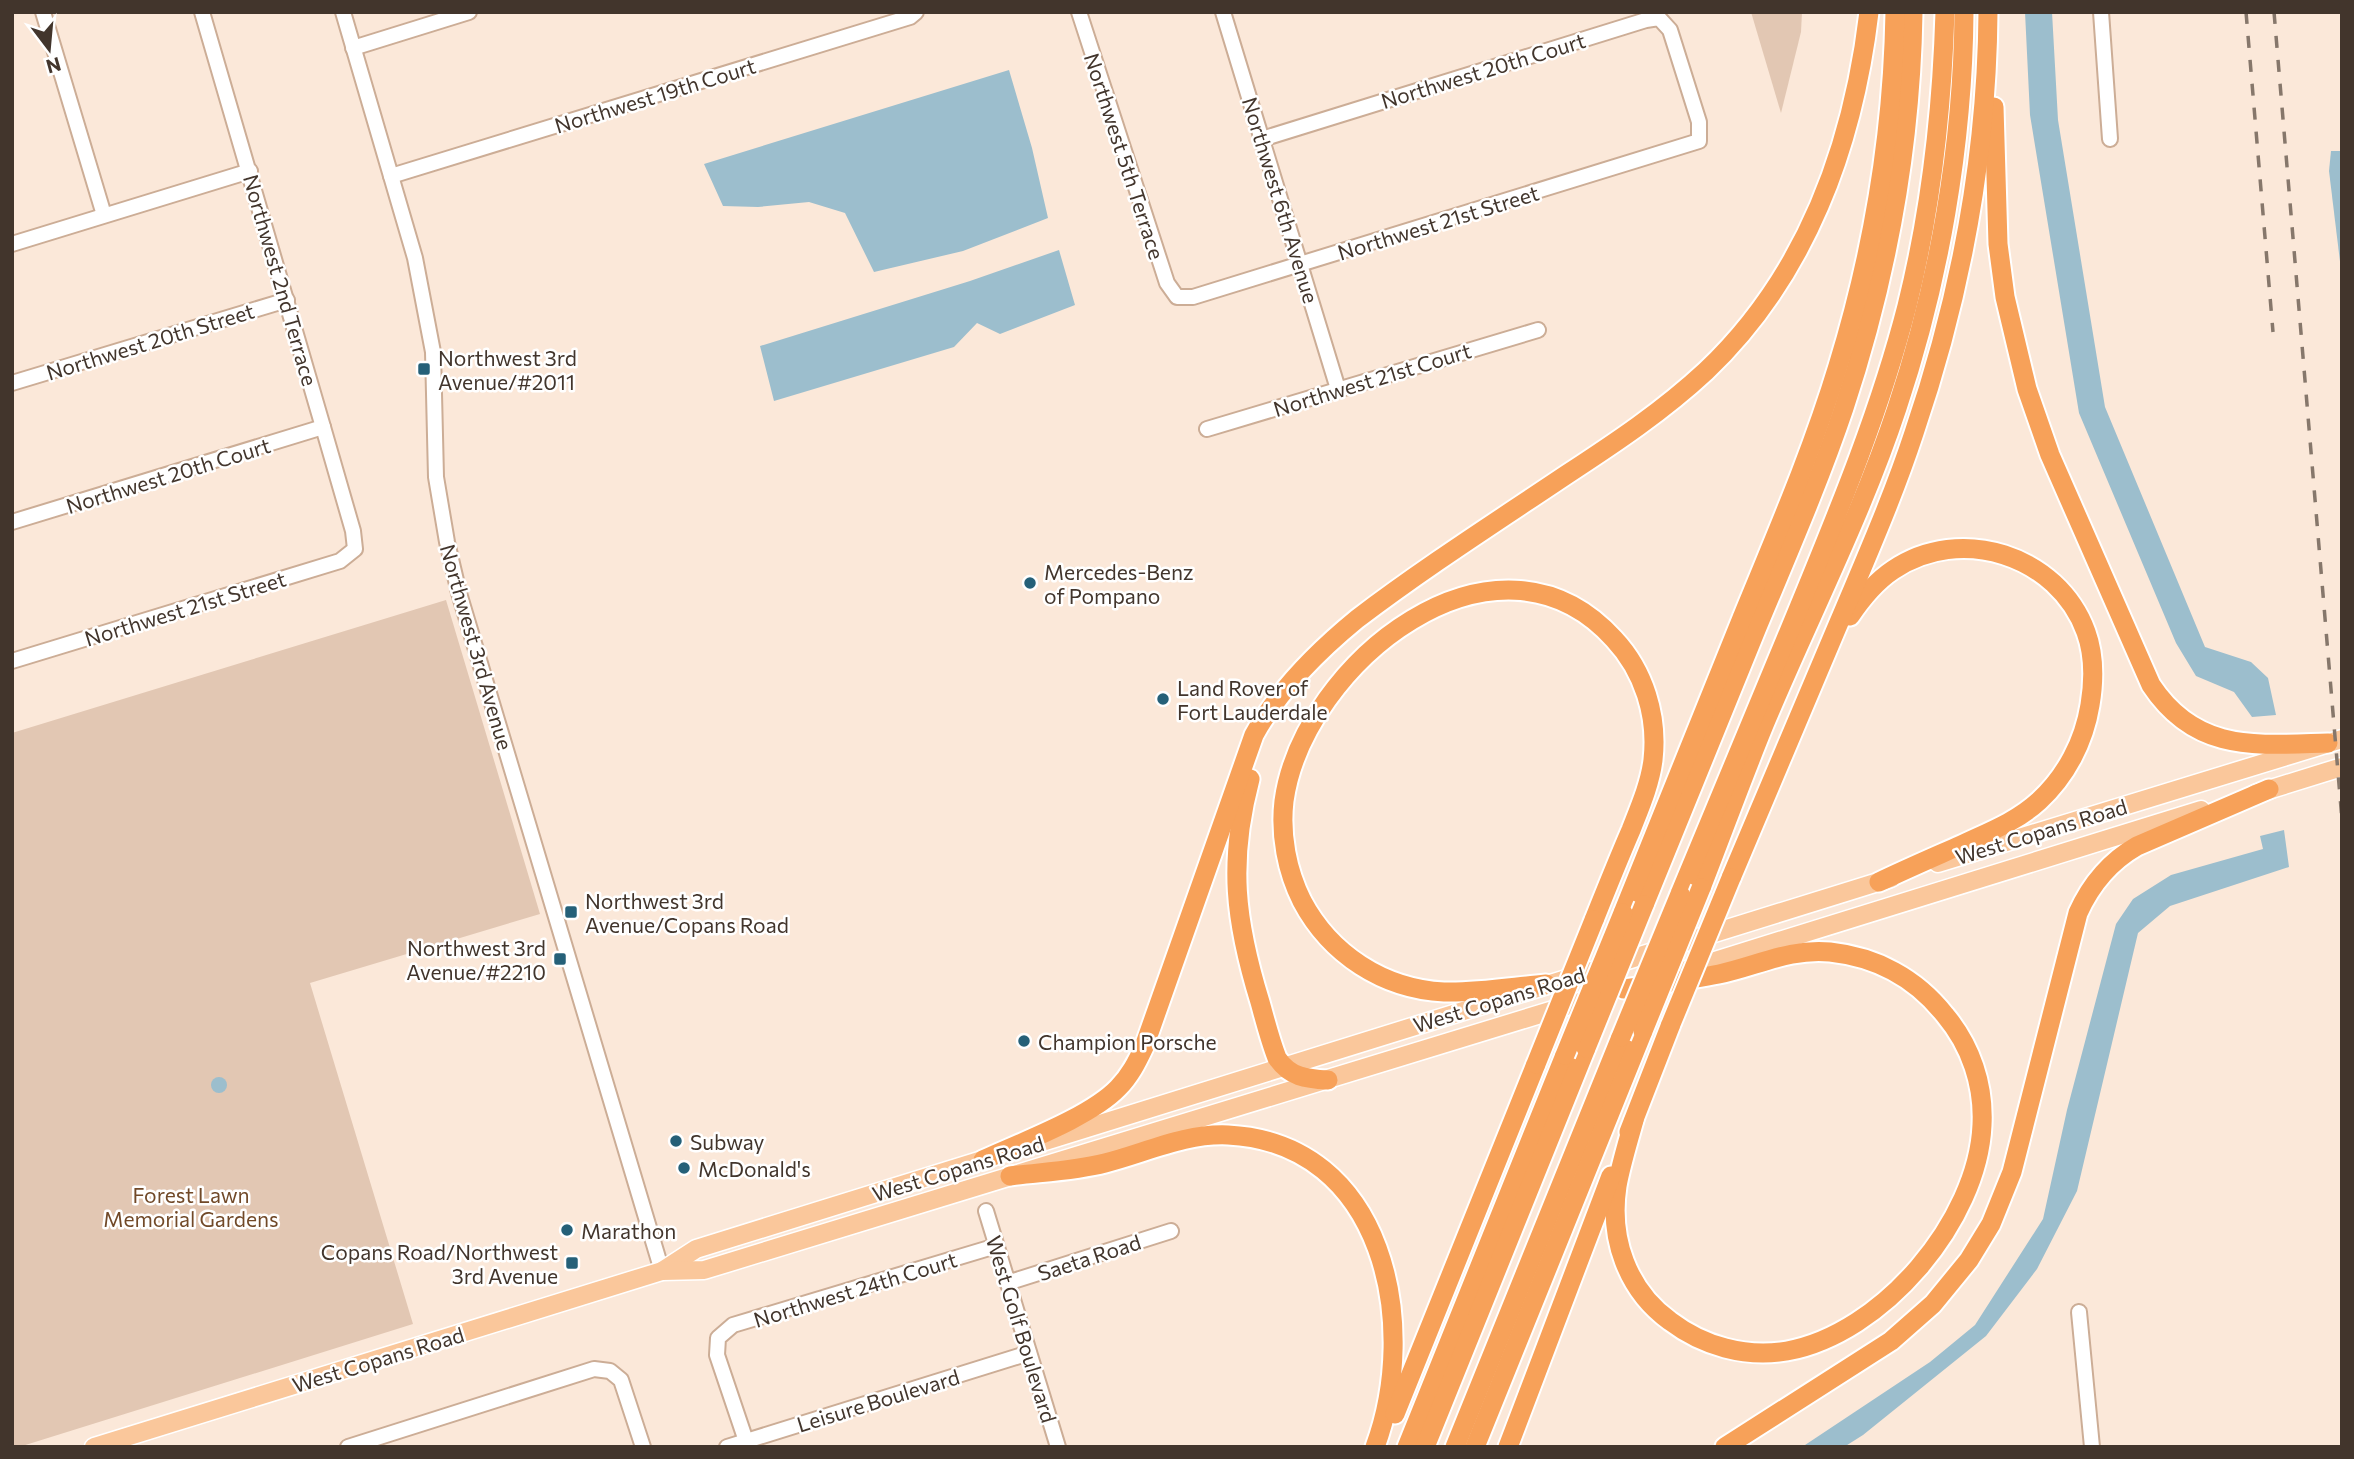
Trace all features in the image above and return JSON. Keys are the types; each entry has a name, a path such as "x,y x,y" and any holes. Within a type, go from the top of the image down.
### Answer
{"highway":[{"path":"984,1160 1093,1108 1111,1095 1134,1068 1254,735 1274,703 1340,632 1374,606 1658,412 1709,368 1764,302 1817,212 1830,181 1853,110 1869,12"},
{"path":"1406,1447 1796,486 1838,367 1860,286 1877,207 1888,123 1895,12"},
{"path":"1426,1447 1814,490 1856,370 1882,269 1901,164 1910,80 1913,12"},
{"path":"1455,1447 1621,1037 1856,470 1907,306 1925,221 1938,135 1945,12"},
{"path":"1475,1447 1764,726 1868,487 1910,364 1931,281 1947,197 1958,112 1964,12"},
{"path":"1508,1447 1671,1024 1903,464 1949,313 1976,174 1990,12"},
{"path":"1990,12 1997,218 2005,297 2015,343 2042,436 2141,664 2151,685 2166,705 2207,735 2247,744 2335,741"},
{"path":"1825,655 1864,598 1883,578 1919,556 1956,548 2003,553 2034,568 2066,597 2087,635 2093,684 2087,721 2073,757 2054,786 2033,807 2006,825 1879,882"},
{"path":"1382,1447 1644,797 1654,745 1653,719 1638,673 1625,652 1599,624 1577,609 1553,598 1529,592 1476,592 1439,605 1401,627 1363,659 1340,684 1311,728 1293,766 1284,803 1283,832 1291,873 1307,909 1322,932 1353,960 1388,980 1412,988 1444,992 1546,984"},
{"path":"1310,664 1276,716 1256,757 1245,798 1237,852 1237,907 1245,950 1275,1052 1283,1067 1300,1077 1328,1080"},
{"path":"1725,1447 1891,1341 1933,1304 1969,1260 1991,1224 2010,1181 2078,913 2101,874 2137,846 2269,789"},
{"path":"1624,989 1722,974 1799,952 1828,952 1872,961 1898,973 1920,988 1949,1020 1970,1055 1978,1081 1982,1110 1979,1154 1969,1185 1945,1233 1914,1273 1874,1309 1837,1332 1799,1348 1763,1353 1724,1348 1686,1333 1654,1308 1634,1282 1621,1251 1615,1221 1618,1180 1634,1120"},
{"path":"1010,1176 1102,1164 1202,1135 1252,1138 1278,1145 1312,1163 1342,1189 1364,1218 1376,1242 1388,1283 1395,1335 1394,1367 1386,1413 1375,1447"}],"main road":[{"name":"West Copans Road","path":"97,1446 662,1271 696,1249 2335,741"},
{"name":"West Copans Road","path":"662,1271 704,1270 2342,767"}],"street":[{"path":"43,12 104,215"},
{"name":"Northwest 2nd Terrace","path":"202,12 287,300 352,530 355,549"},
{"name":"Northwest 3rd Avenue","path":"343,12 415,258 433,352 436,477 459,593 662,1271"},
{"path":"353,48 469,12"},
{"name":"Northwest 19th Court","path":"391,176 896,22 916,12"},
{"name":"Northwest 5th Terrace","path":"1079,12 1167,283 1177,296"},
{"name":"Northwest 6th Avenue","path":"1223,12 1338,389"},
{"path":"2101,12 2110,139"},
{"name":"Northwest 20th Court","path":"1262,139 1659,18 1670,30 1699,122 1699,141"},
{"name":"Northwest 21st Street","path":"1177,296 1193,297 1699,141"},
{"path":"12,244 250,171"},
{"name":"Northwest 20th Street","path":"12,383 287,300"},
{"name":"Northwest 21st Court","path":"1207,429 1538,330"},
{"name":"Northwest 20th Court","path":"12,522 323,427"},
{"name":"Northwest 21st Street","path":"12,661 340,561 355,549"},
{"name":"West Golf Boulevard","path":"986,1211 1058,1447"},
{"name":"Saeta Road","path":"1007,1283 1171,1231"},
{"name":"Northwest 24th Court","path":"746,1441 717,1355 718,1338 733,1325 996,1246"},
{"path":"2079,1312 2092,1447"},
{"name":"Leisure Boulevard","path":"727,1447 1029,1353"},
{"path":"348,1447 594,1369 610,1371 621,1380 643,1447"}],"green space":[{"path":"1751,12 1802,12 1801,32 1781,113"},
{"name":"Forest Lawn Memorial Gardens","path":"446,600 540,914 310,983 413,1324 12,1447 12,733"}],"water":[{"path":"2025,12 2052,12 2058,120 2105,407 2205,647 2251,662 2268,678 2276,715 2252,717 2234,692 2196,676 2176,643 2079,413 2030,115"},
{"path":"1009,70 1032,148 1048,218 963,251 874,272 845,213 809,202 758,207 723,206 704,164"},
{"path":"2331,151 2342,151 2342,278 2329,171"},
{"path":"1059,250 1075,305 1000,334 977,323 954,347 774,401 760,346 970,281"},
{"path":"2284,830 2289,867 2170,906 2138,933 2077,1191 2037,1269 1986,1336 1863,1435 1844,1447 1802,1447 1930,1362 1975,1325 2043,1219 2067,1110 2116,924 2133,899 2171,875 2263,849 2260,836"},
{"path":"216,1077 222,1077 227,1085 225,1091 216,1093 211,1088 211,1082"}],"railway":[{"path":"2246,12 2273,332"},
{"path":"2274,12 2342,820"}],"place":[{"name":"Northwest 3rd Avenue/#2011","path":"424,369"},
{"name":"Mercedes-Benz of Pompano","path":"1030,583"},
{"name":"Land Rover of Fort Lauderdale","path":"1163,699"},
{"name":"Northwest 3rd Avenue/Copans Road","path":"571,912"},
{"name":"Northwest 3rd Avenue/#2210","path":"560,959"},
{"name":"Champion Porsche","path":"1024,1041"},
{"name":"Subway","path":"676,1141"},
{"name":"McDonald's","path":"684,1168"},
{"name":"Marathon","path":"567,1230"},
{"name":"Copans Road/Northwest 3rd Avenue","path":"572,1263"}]}
